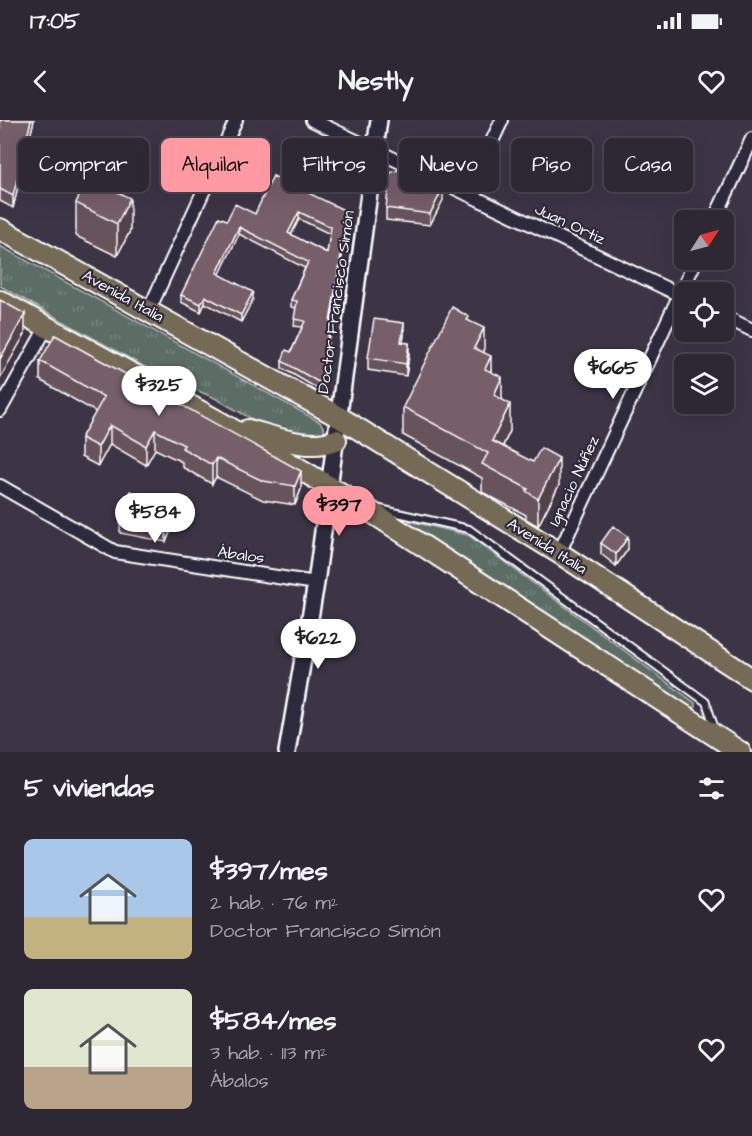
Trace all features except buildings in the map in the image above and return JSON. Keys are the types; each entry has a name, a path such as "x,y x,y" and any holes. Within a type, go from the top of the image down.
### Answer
{"main road":[{"name":"Avenida Italia","path":"0,229 339,417 559,553 752,679"},
{"name":"Avenida Italia","path":"0,301 225,425 359,504 740,752"},
{"path":"225,425 309,445 336,440"}],"street":[{"path":"149,310 236,120"},
{"name":"Juan Ortiz","path":"312,120 350,138"},
{"name":"Doctor Francisco Simón","path":"377,138 379,120"},
{"path":"467,194 501,120"},
{"path":"719,210 752,139"},
{"name":"Juan Ortiz","path":"387,156 674,292"},
{"name":"Doctor Francisco Simón","path":"339,417 369,192"},
{"name":"Ignacio Núñez","path":"559,553 674,313"},
{"path":"734,321 752,330"},
{"path":"0,410 46,328"},
{"path":"287,752 316,583 339,417"},
{"name":"Ábalos","path":"0,486 115,552 316,583"}],"lane":[{"name":"Avenida Italia","path":"359,504 469,530 706,702 718,738"}],"green space":[{"path":"0,246 320,422 324,428 324,436 316,440 259,423 213,397 163,377 0,286"},
{"path":"409,521 468,535 695,703 695,707 692,708 408,524"}]}
